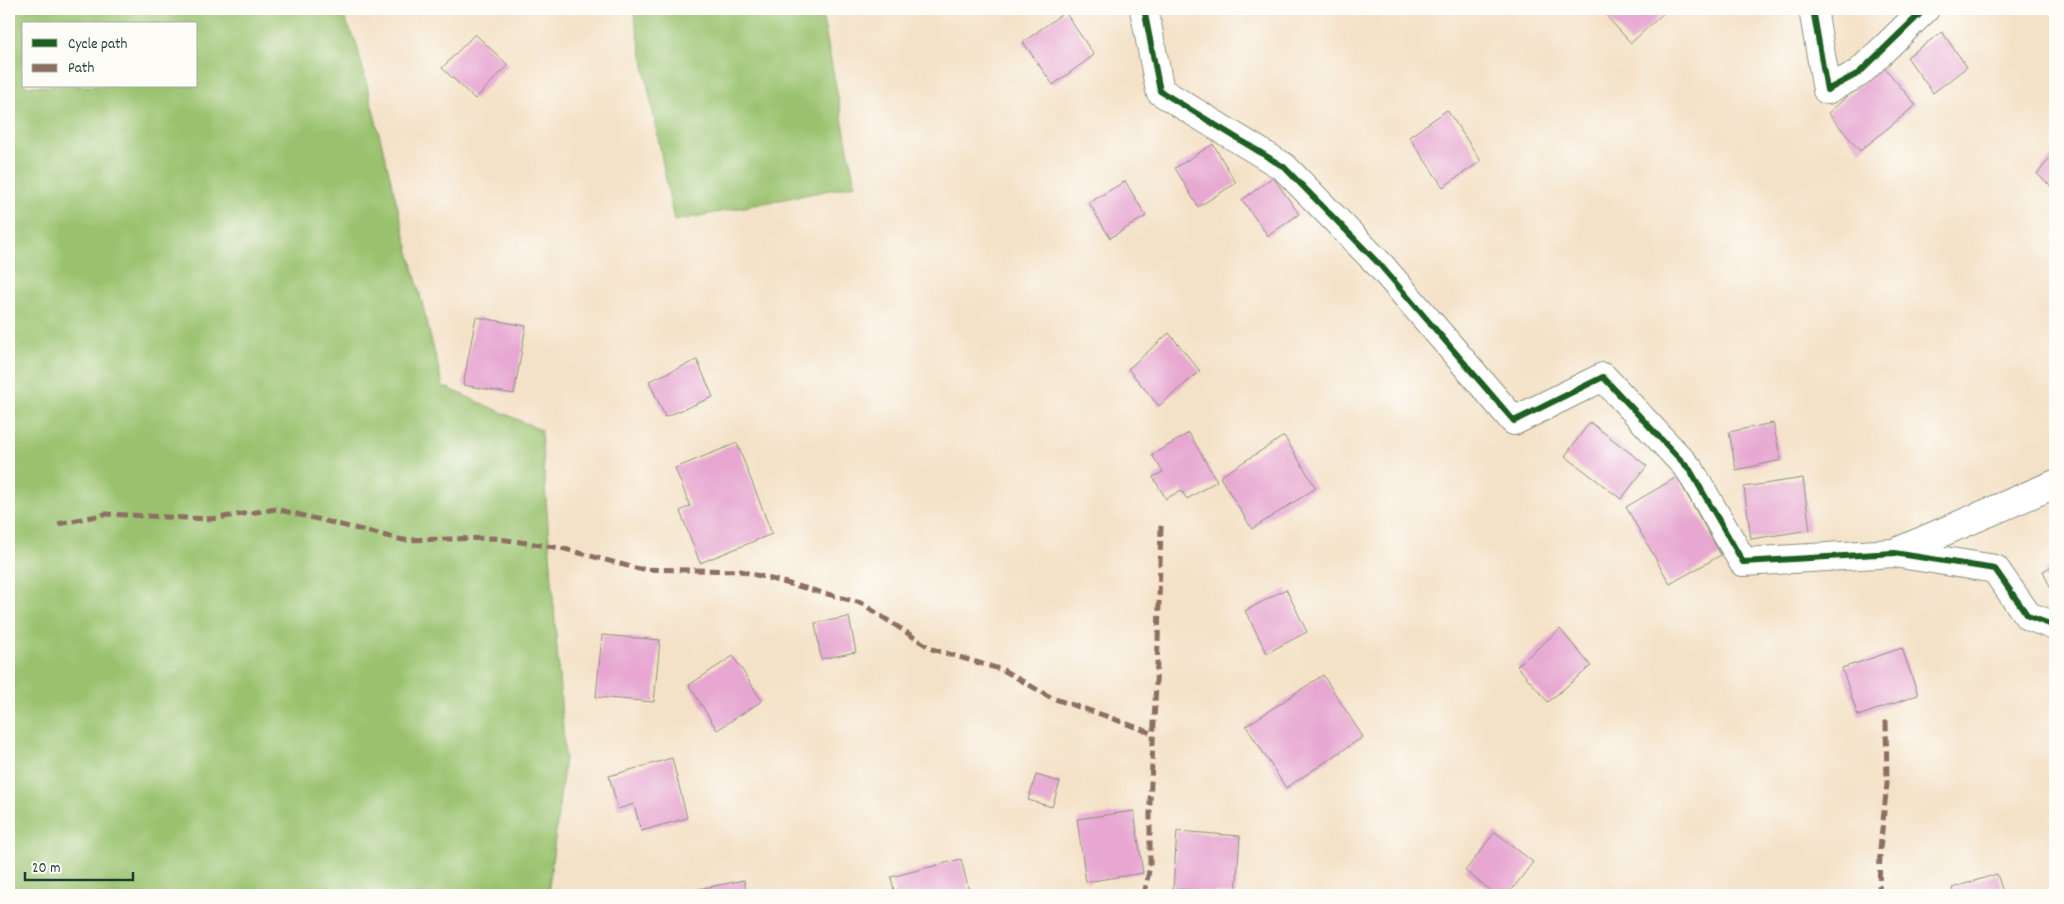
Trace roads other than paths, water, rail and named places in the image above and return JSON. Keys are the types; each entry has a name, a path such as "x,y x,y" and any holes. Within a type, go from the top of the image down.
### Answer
{"street":[{"path":"1144,9 1160,91 1284,167 1381,266 1514,421 1603,377 1690,470 1743,562 1894,553 1995,568 2028,616 2055,626"},
{"path":"1813,9 1827,90 1859,73 1925,9"},
{"path":"1894,553 2055,484"}]}
